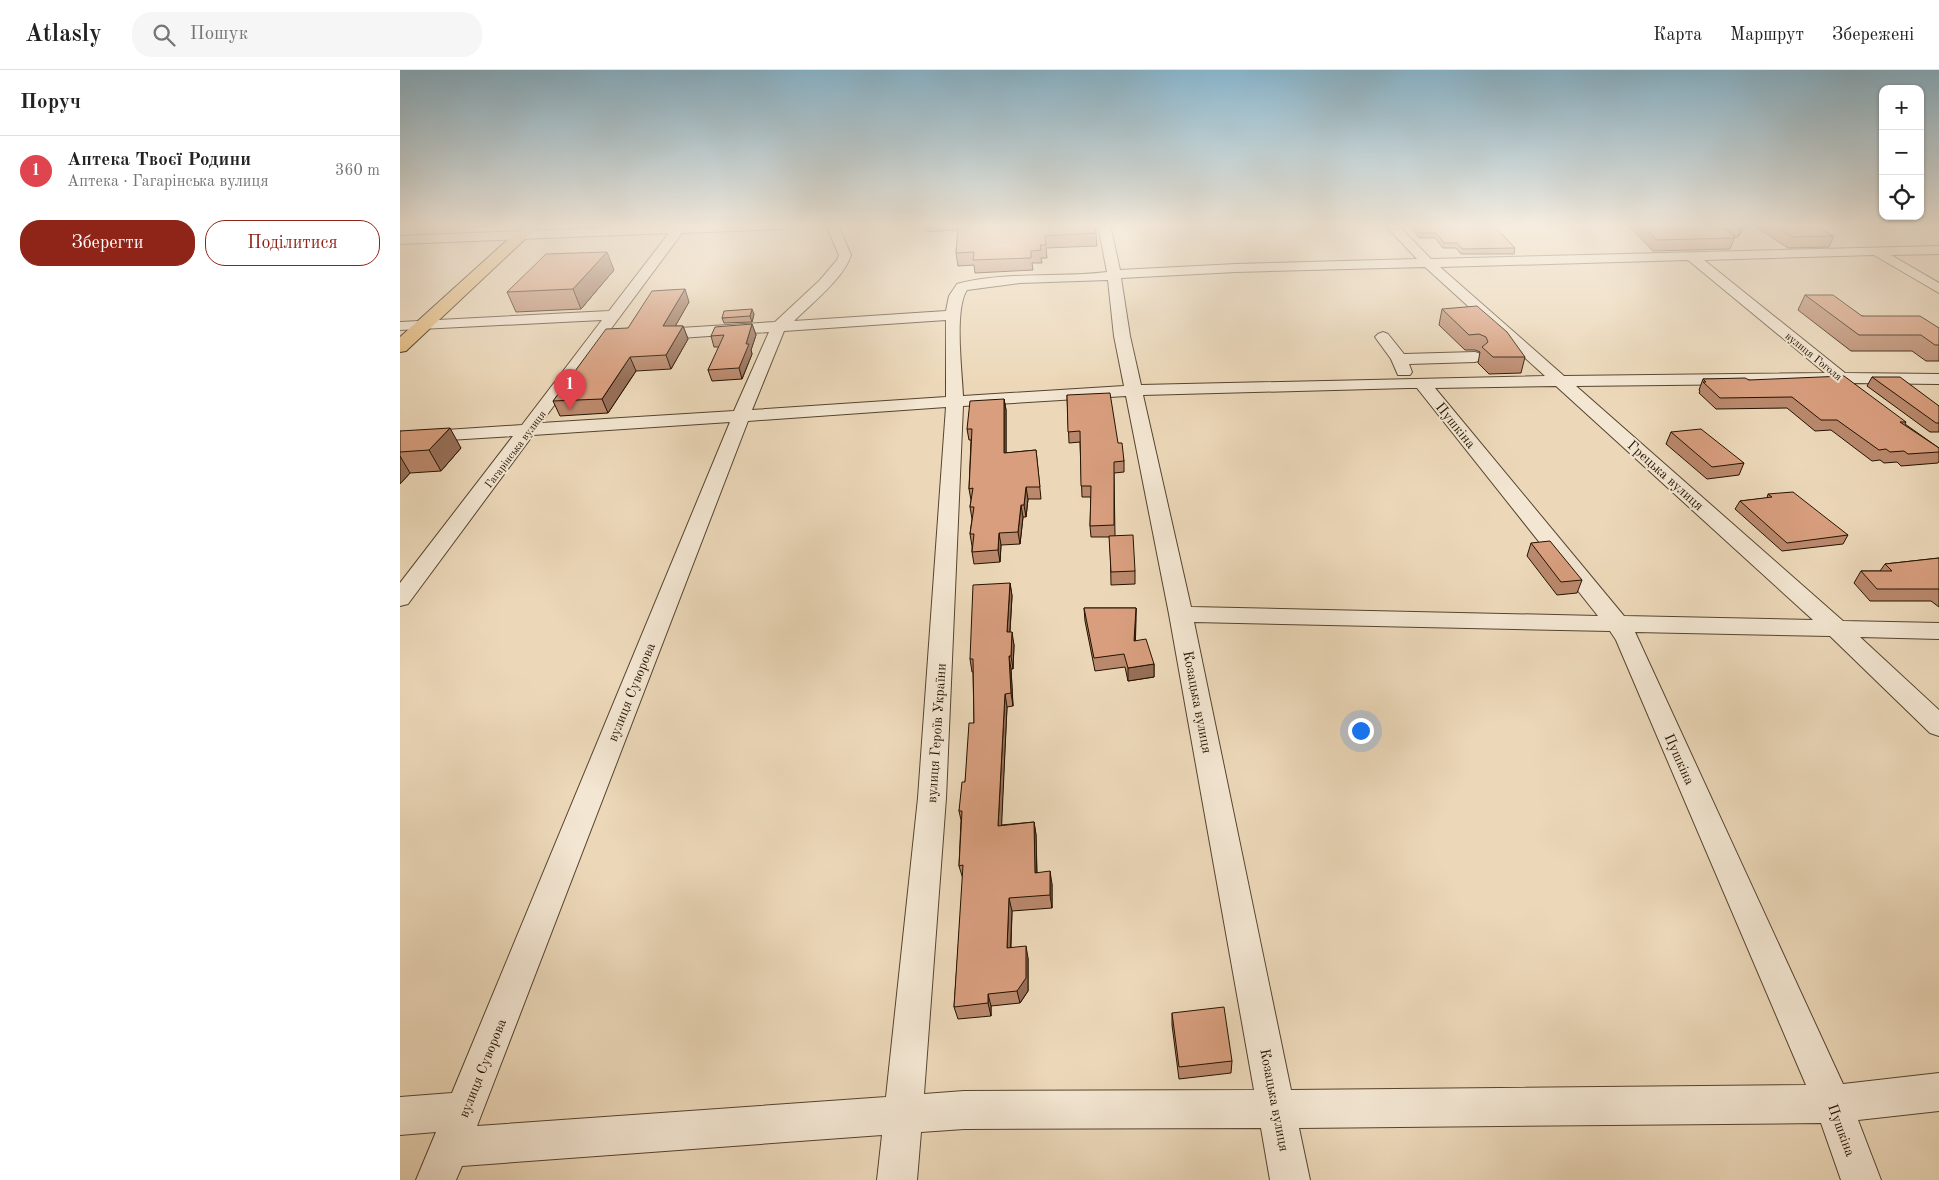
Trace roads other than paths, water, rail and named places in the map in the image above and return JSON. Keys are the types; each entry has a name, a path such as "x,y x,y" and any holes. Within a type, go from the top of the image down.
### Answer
{"main road":[{"path":"400,347 478,277"}],"street":[{"name":"Гагарінська вулиця","path":"400,599 644,277"},
{"name":"вулиця Суворова","path":"443,1163 740,416 778,328 830,277"},
{"name":"вулиця Героїв України","path":"897,1180 932,798 955,402 953,315 956,296 962,287 973,284 1020,279 1072,277"},
{"name":"Козацька вулиця","path":"1114,277 1122,336 1181,614 1290,1180"},
{"name":"Грецька вулиця","path":"1444,277 1837,629 1939,726"},
{"name":"вулиця Гоголя","path":"1716,277 1863,394"},
{"path":"1919,277 1939,289"},
{"path":"400,326 615,315"},
{"path":"680,334 953,315"},
{"name":"Пушкіна","path":"1383,337 1415,384 1617,623 1628,640 1833,1104 1861,1180"},
{"path":"1399,359 1475,357"},
{"path":"400,438 1134,390 1415,384 1939,378"},
{"path":"1181,614 1939,631"},
{"path":"443,1163 902,1114 964,1110 1833,1104 1939,1092"},
{"path":"400,1116 465,1111"}],"place":[{"name":"Аптека Твоєї Родини","path":"570,410"}]}
